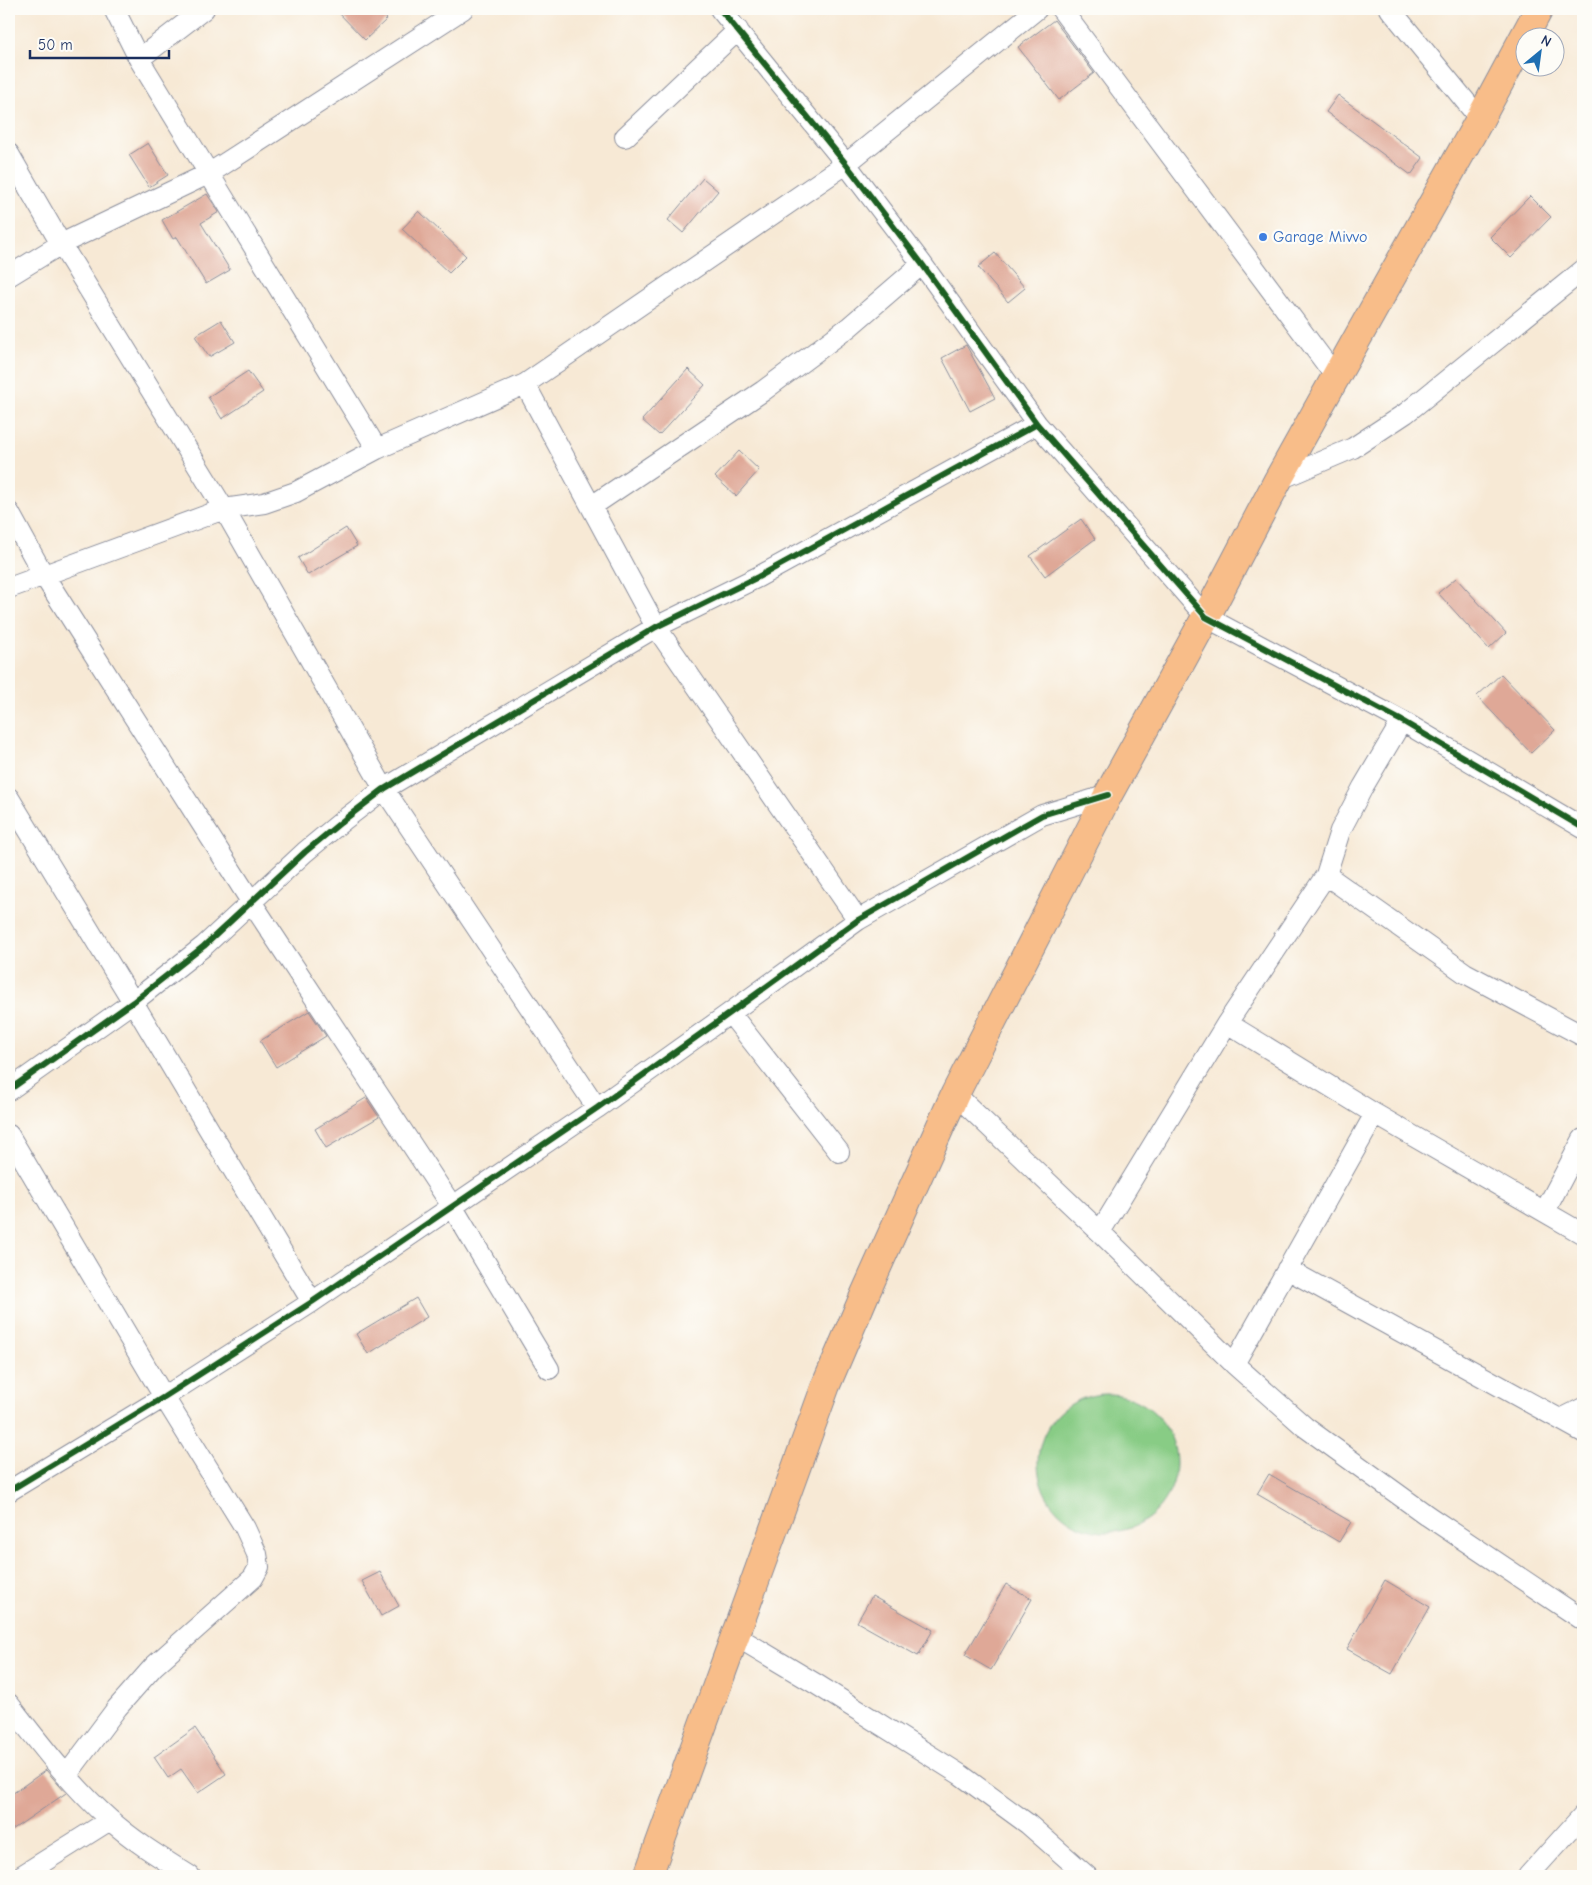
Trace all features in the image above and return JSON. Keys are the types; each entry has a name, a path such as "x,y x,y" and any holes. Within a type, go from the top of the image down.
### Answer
{"main road":[{"path":"648,1876 826,1385 868,1286 956,1094 1108,795 1206,617 1278,480 1480,119 1538,9"}],"street":[{"path":"114,9 139,59 377,450"},
{"path":"139,59 204,9"},
{"path":"9,276 61,244 210,173 463,9"},
{"path":"720,9 846,164 922,264 1037,424 1206,617 1402,721 1583,828"},
{"path":"9,588 224,509 264,503 296,492 377,450 525,384 846,164 1037,9"},
{"path":"1060,9 1336,377"},
{"path":"1390,9 1480,119"},
{"path":"624,137 738,30"},
{"path":"9,154 61,244 224,509 384,790 596,1108"},
{"path":"592,506 763,391 849,327 922,264"},
{"path":"1278,480 1353,448 1406,413 1583,270"},
{"path":"525,384 656,627 858,920"},
{"path":"9,1090 133,1002 204,946 305,852 384,790 656,627 758,577 1037,424"},
{"path":"9,512 43,574 252,903 452,1206 549,1369"},
{"path":"1100,1232 1227,1023 1326,875 1340,831 1363,787 1402,721"},
{"path":"9,1491 164,1398 312,1302 596,1108 858,920 1042,815 1108,795"},
{"path":"9,798 312,1302"},
{"path":"1326,875 1465,973 1583,1036"},
{"path":"730,1013 839,1152"},
{"path":"1227,1023 1375,1114 1583,1234"},
{"path":"956,1094 1234,1364 1305,1427 1428,1516 1583,1620"},
{"path":"1234,1364 1375,1114"},
{"path":"9,1134 164,1398 244,1528 257,1554 258,1567 253,1578 154,1666 117,1708 66,1776"},
{"path":"1545,1211 1583,1139"},
{"path":"1287,1269 1583,1432"},
{"path":"1561,1419 1583,1408"},
{"path":"734,1635 961,1775 1028,1824 1087,1876"},
{"path":"9,1704 66,1776 110,1820 163,1859 190,1876"},
{"path":"1528,1876 1583,1815"},
{"path":"21,1876 110,1820"}],"green space":[{"path":"1107,1394 1133,1400 1156,1414 1170,1437 1176,1463 1170,1489 1156,1512 1133,1526 1107,1532 1081,1526 1058,1512 1044,1489 1038,1463 1044,1437 1058,1414 1081,1400"}],"building":[{"path":"335,9 377,9 387,19 365,40"},
{"path":"1054,20 1094,73 1059,100 1018,47"},
{"path":"1338,95 1423,158 1411,175 1326,112"},
{"path":"148,143 168,175 149,187 129,155"},
{"path":"703,178 718,191 683,233 668,220"},
{"path":"207,194 219,212 201,223 230,270 206,284 177,237 173,239 162,220"},
{"path":"1530,196 1551,217 1511,258 1490,237"},
{"path":"419,211 466,256 449,273 402,229"},
{"path":"995,253 1025,288 1008,302 978,267"},
{"path":"221,320 235,342 209,357 195,336"},
{"path":"966,345 995,398 970,411 942,358"},
{"path":"688,369 705,385 659,435 642,420"},
{"path":"248,371 263,392 222,419 208,397"},
{"path":"739,451 759,470 736,496 715,477"},
{"path":"1081,519 1095,539 1045,576 1030,556"},
{"path":"346,528 357,546 308,575 298,558"},
{"path":"1456,578 1506,633 1489,649 1438,593"},
{"path":"1501,674 1555,730 1531,753 1477,696"},
{"path":"309,1011 326,1036 276,1067 260,1041"},
{"path":"366,1098 379,1117 326,1148 315,1129"},
{"path":"416,1298 427,1317 368,1354 356,1334"},
{"path":"1269,1474 1351,1522 1339,1542 1257,1494"},
{"path":"380,1572 399,1606 381,1616 362,1581"},
{"path":"1385,1580 1430,1607 1392,1674 1347,1649"},
{"path":"1006,1584 1032,1599 991,1670 965,1655"},
{"path":"872,1596 933,1630 918,1656 857,1622"},
{"path":"195,1728 226,1774 198,1793 181,1769 168,1778 154,1757"},
{"path":"46,1770 66,1793 9,1832 9,1796"}],"cycle path":[{"path":"720,9 846,164 922,264 1037,424 1206,617 1402,721 1583,828"},
{"path":"9,1090 133,1002 204,946 305,852 384,789 656,627 758,577 1037,424"},
{"path":"9,1491 164,1397 312,1302 597,1108 858,920 1042,815 1108,795"}],"place":[{"name":"Garage Mivvo","path":"1263,237"}]}
